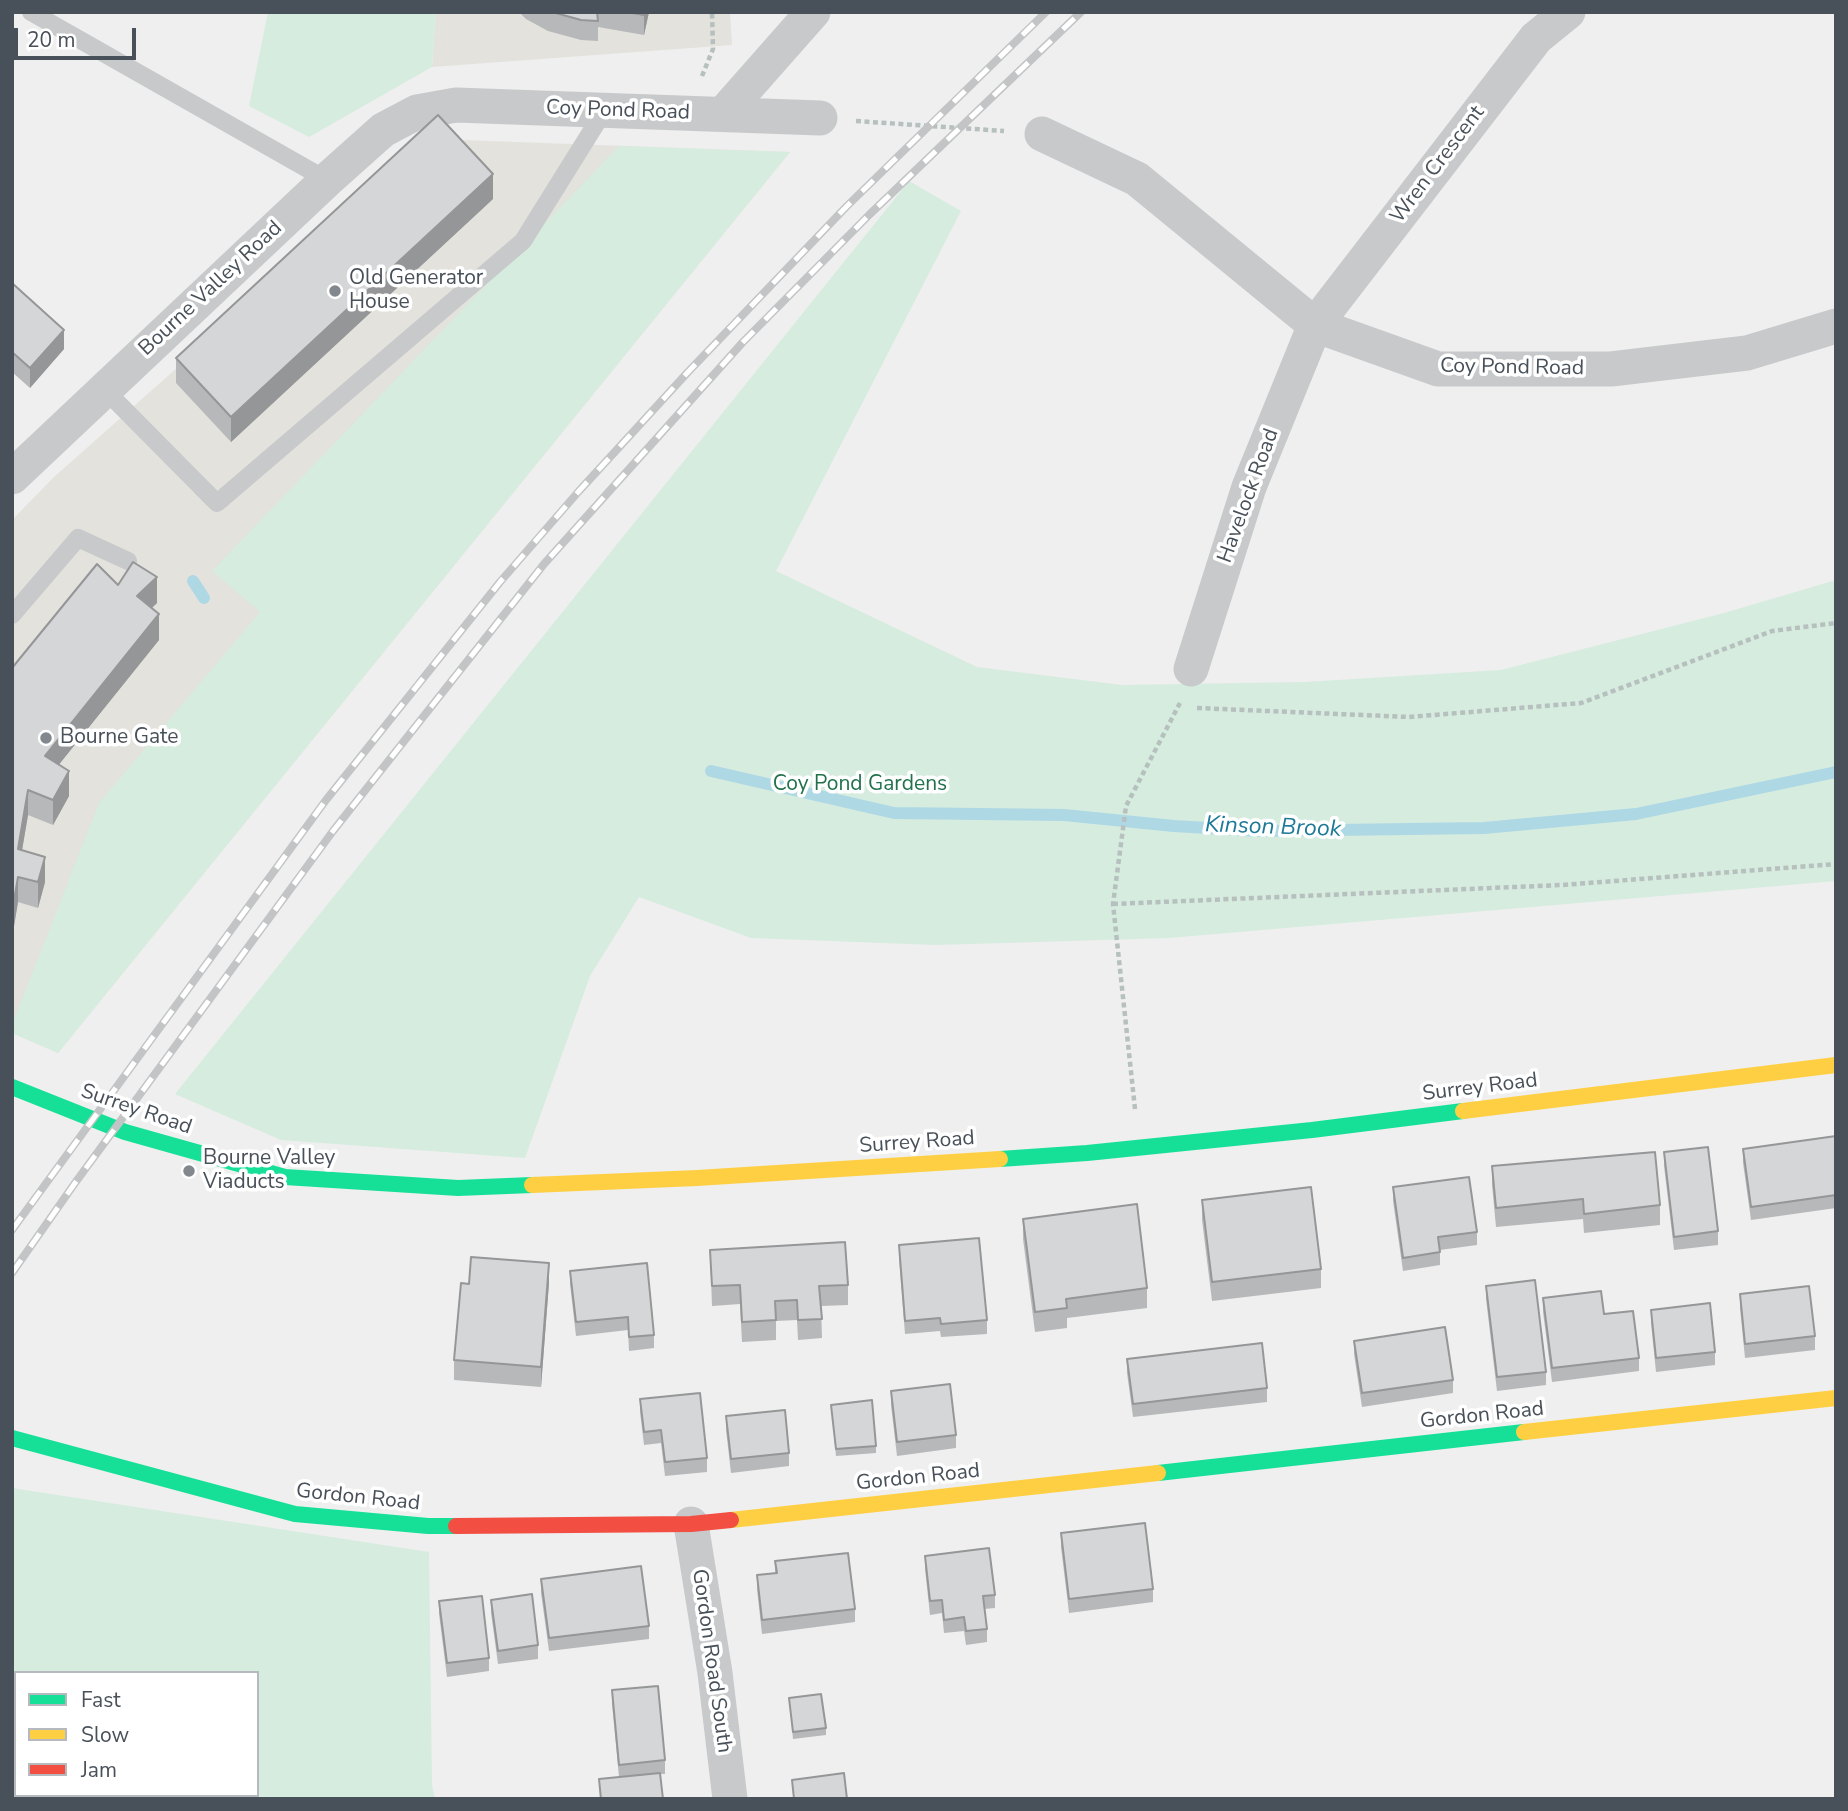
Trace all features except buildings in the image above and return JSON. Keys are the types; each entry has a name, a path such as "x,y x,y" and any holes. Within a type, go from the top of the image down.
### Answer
{"street":[{"path":"723,114 813,12"},
{"name":"Wren Crescent","path":"1315,325 1535,38 1567,12"},
{"name":"Coy Pond Road","path":"417,112 456,105 820,118"},
{"name":"Bourne Valley Road","path":"12,477 327,180 383,130 417,112"},
{"name":"Coy Pond Road","path":"1042,134 1137,179 1315,325 1438,369 1611,369 1747,352 1836,326"},
{"name":"Havelock Road","path":"1191,669 1249,487 1315,325"},
{"name":"Surrey Road","path":"12,1087 125,1132 285,1177 458,1188 697,1178 1087,1153 1312,1130 1836,1065"},
{"name":"Gordon Road","path":"12,1438 295,1514 428,1526 691,1524 1836,1398"},
{"name":"Gordon Road South","path":"691,1524 715,1673 730,1799"}],"lane":[{"path":"32,12 327,180"},
{"path":"105,390 217,503 523,241 604,111"},
{"path":"12,615 78,538 128,561"}],"path":[{"path":"687,113 713,49 712,12"},
{"path":"820,118 1042,134"},
{"path":"1192,708 1409,717 1581,703 1772,631 1836,623"},
{"path":"1135,1115 1113,904 1126,806 1179,708"},
{"path":"1113,904 1562,885 1836,864"}],"shaded area":[{"path":"436,12 730,12 732,45 432,67"},
{"path":"435,139 790,152 58,1053 12,1033 12,520 54,477"}],"green space":[{"path":"268,12 436,12 432,67 309,137 249,106"},
{"path":"619,146 790,152 58,1053 12,1033 12,1025 99,803 260,612 212,571"},
{"name":"Coy Pond Gardens","path":"909,181 961,211 776,571 977,667 1122,685 1305,682 1501,670 1724,613 1836,580 1836,881 1169,938 937,945 751,938 639,897 590,976 525,1158 281,1140 175,1094"},
{"path":"12,1488 429,1552 432,1785 435,1799 252,1799 251,1797 259,1797 259,1671 14,1671 14,1797 234,1797 12,1799"}],"waterway":[{"name":"Kinson Brook","path":"193,581 204,598"},
{"name":"Kinson Brook","path":"711,771 894,813 1064,815 1259,831 1484,828 1636,814 1836,772"}],"railway":[{"path":"12,1230 326,800 500,582 688,372 847,206 1046,12"},
{"path":"12,1273 333,831 544,564 743,342 870,214 1081,12"}],"traffic: fast":[{"path":"12,1087 125,1132 285,1177 458,1188 532,1185"},
{"path":"1000,1159 1312,1130 1463,1111"},
{"path":"1158,1473 1524,1432"},
{"path":"12,1438 295,1514 456,1526"}],"traffic: slow":[{"path":"1463,1111 1836,1065"},
{"path":"532,1185 697,1178 1000,1159"},
{"path":"1524,1432 1836,1398"},
{"path":"731,1520 1158,1473"}],"traffic: jam":[{"path":"456,1526 691,1524 731,1520"}],"place":[{"name":"Old Generator House","path":"335,291"},
{"name":"Bourne Gate","path":"46,738"},
{"name":"Bourne Valley Viaducts","path":"189,1171"}]}
